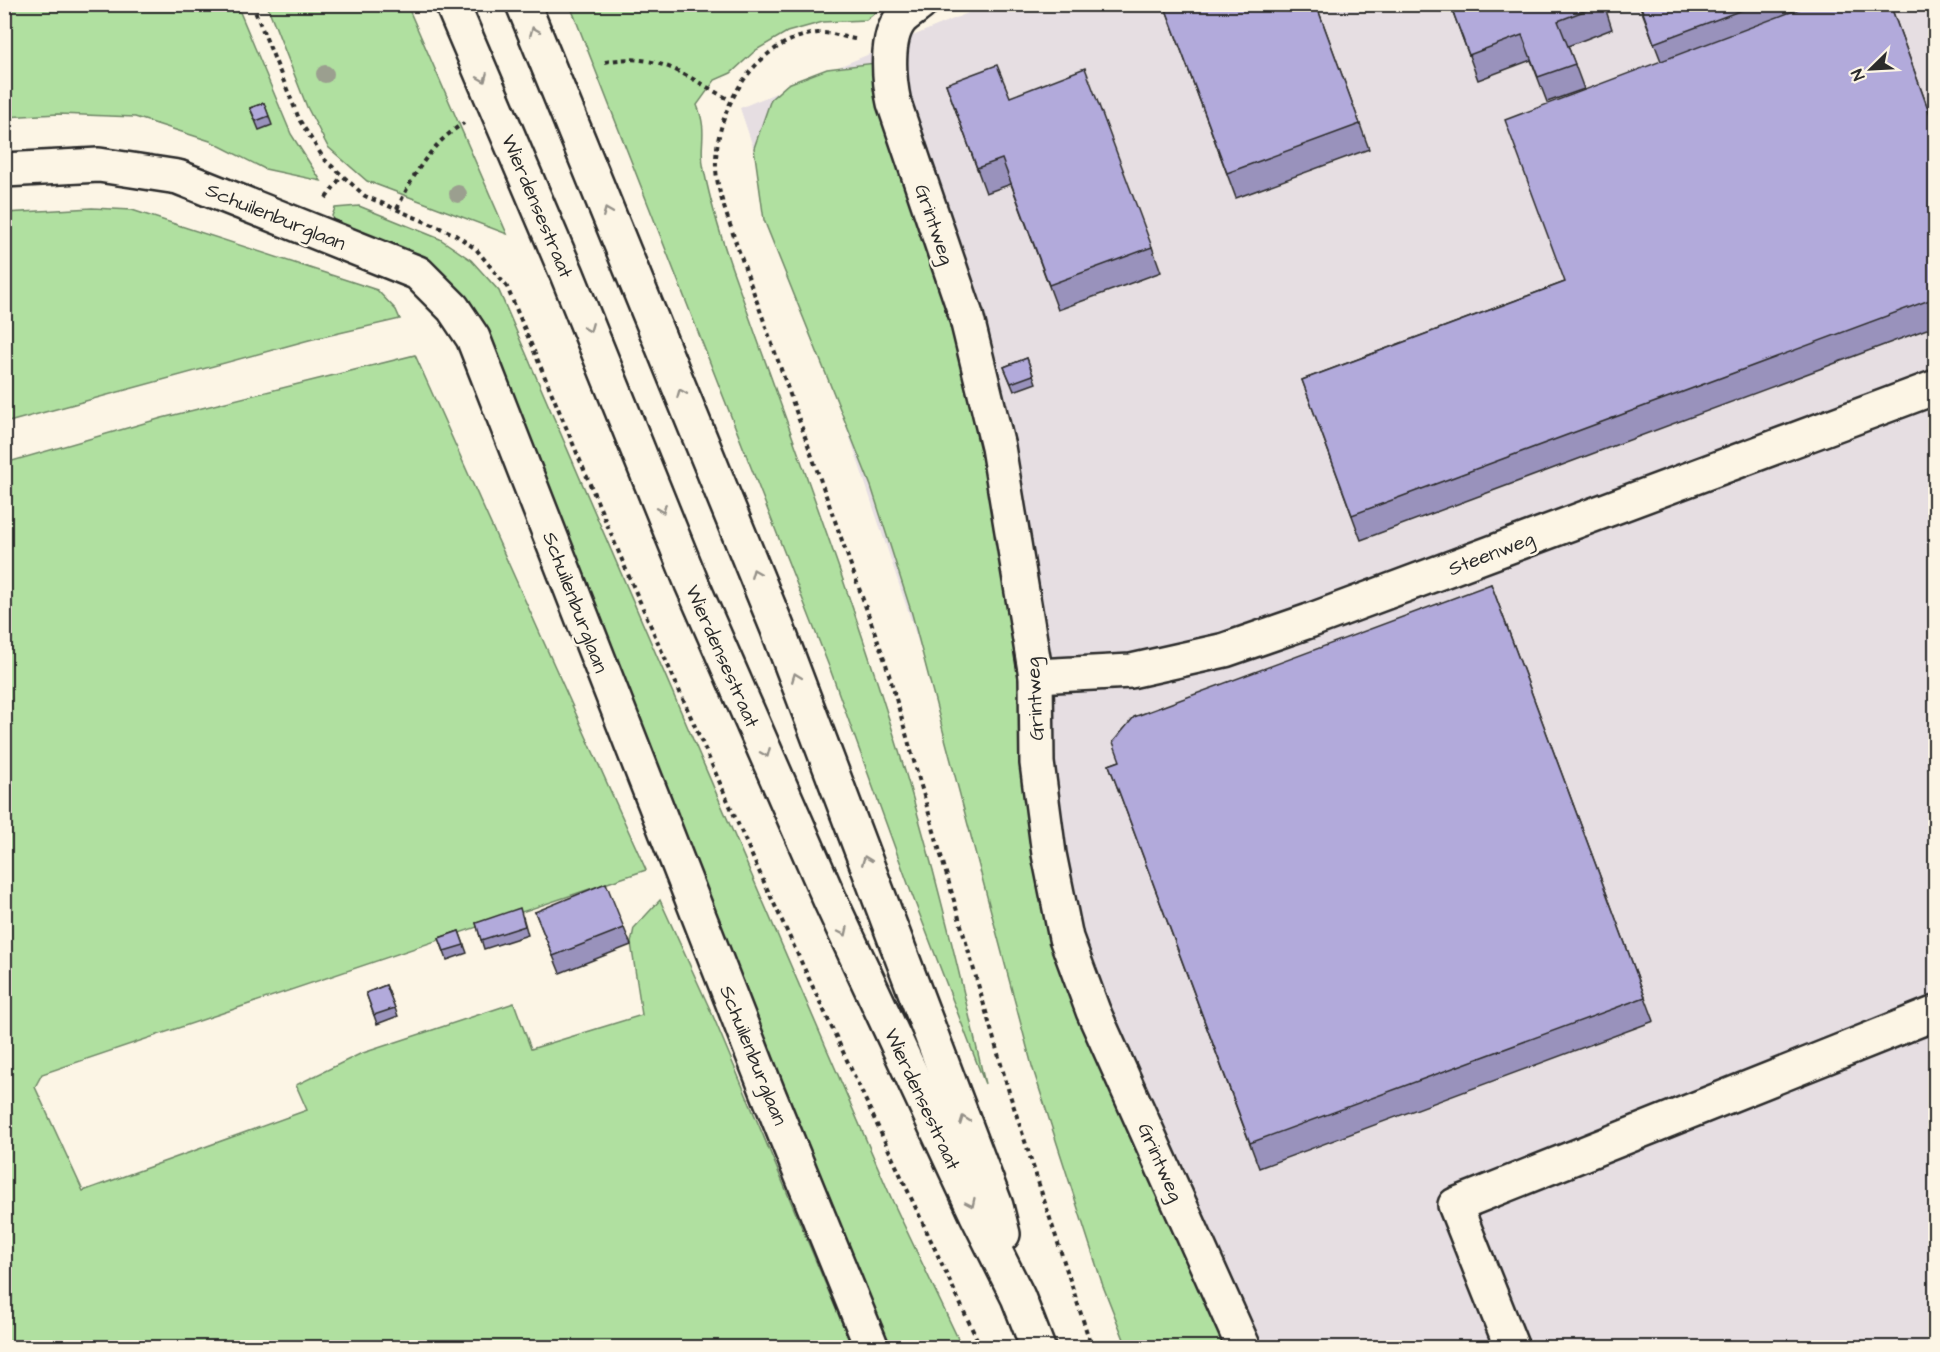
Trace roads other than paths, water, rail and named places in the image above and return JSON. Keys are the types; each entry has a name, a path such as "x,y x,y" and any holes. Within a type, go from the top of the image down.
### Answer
{"street":[{"name":"Wierdensestraat","path":"452,4 567,274 692,584 830,900 976,1213 1018,1297 1038,1347"},
{"name":"Wierdensestraat","path":"524,4 781,638 996,1206 1018,1297"},
{"name":"Grintweg","path":"920,4 900,20 892,45 888,73 894,103 966,315 998,447 1036,676 1037,762 1050,854 1066,938 1093,1011 1244,1347"},
{"name":"Schuilenburglaan","path":"4,170 99,165 178,177 418,273 453,308 473,338 768,1093 872,1347"},
{"name":"Steenweg","path":"1036,676 1131,671 1225,650 1310,621 1935,387"},
{"path":"1512,1347 1455,1205 1935,1013"}]}
